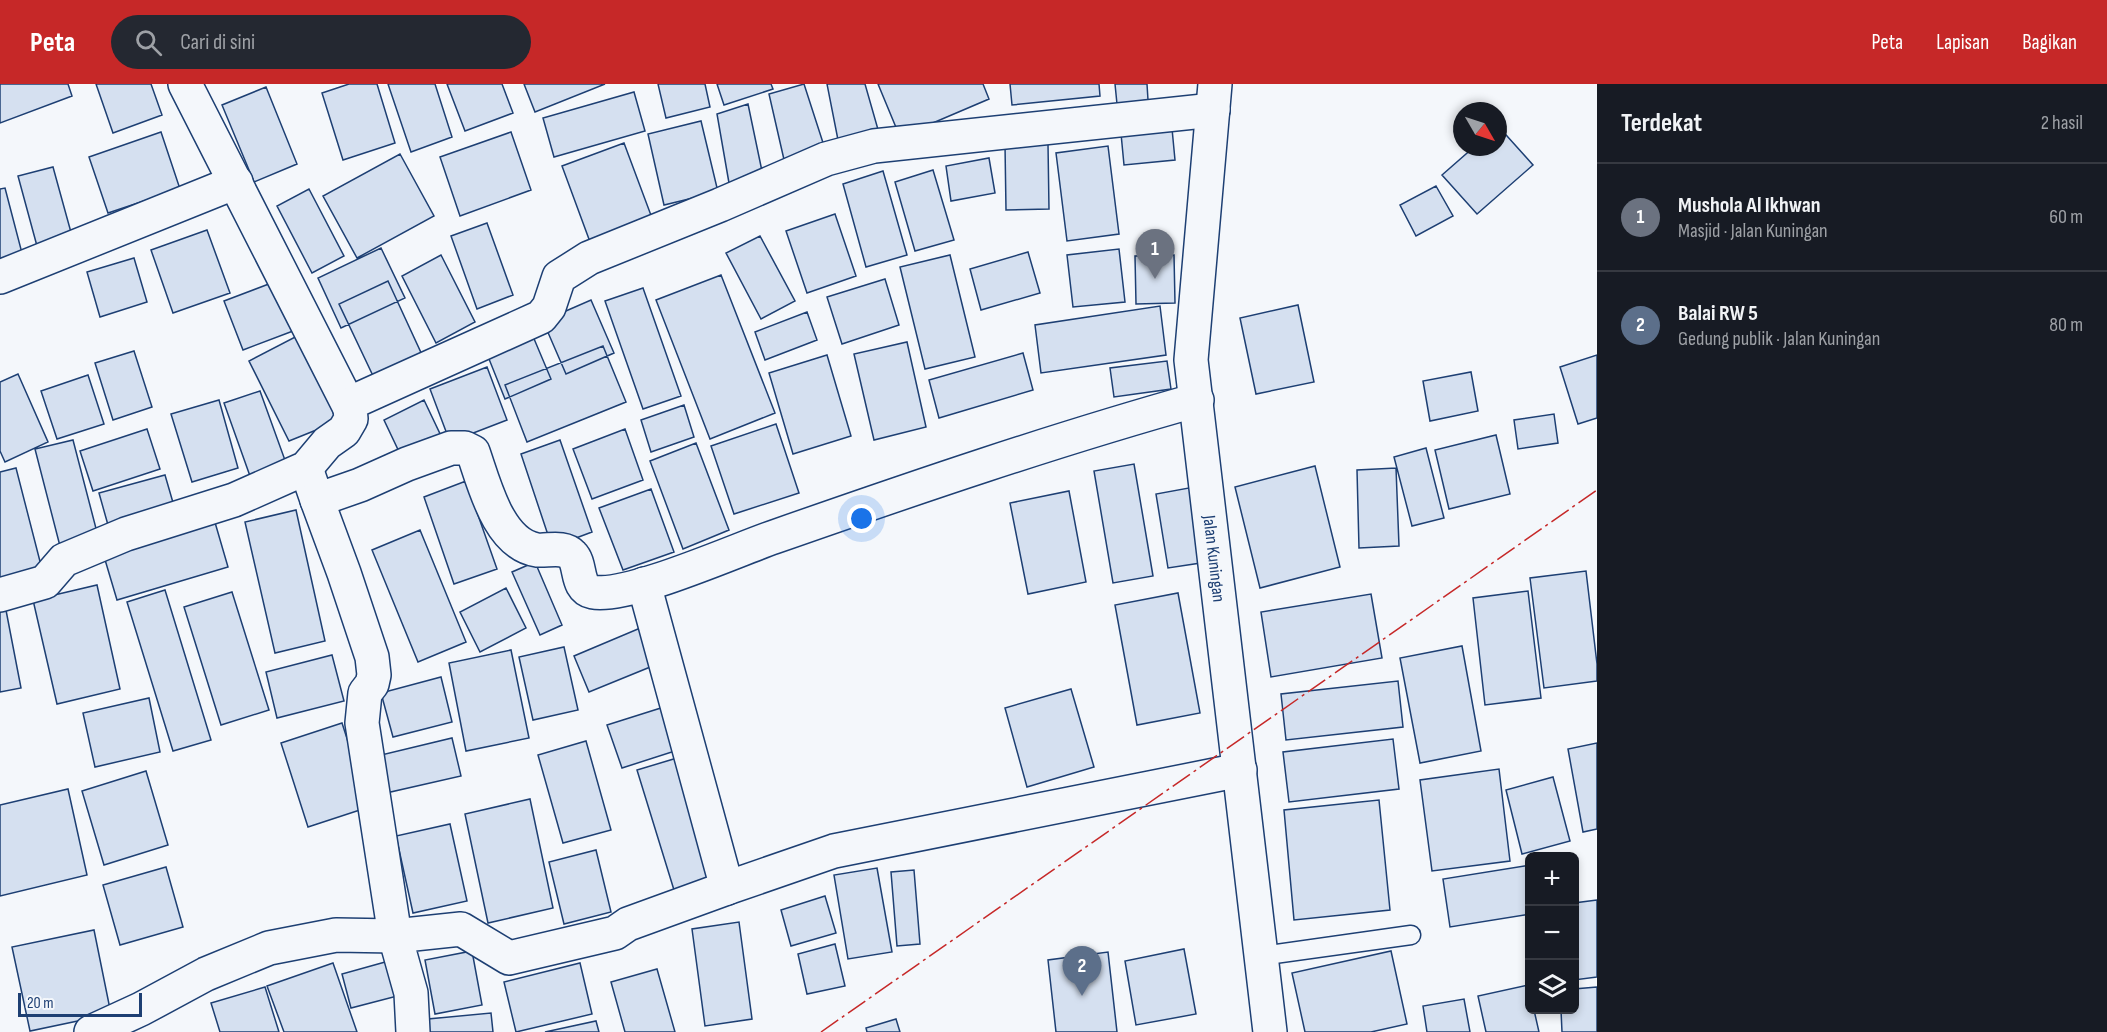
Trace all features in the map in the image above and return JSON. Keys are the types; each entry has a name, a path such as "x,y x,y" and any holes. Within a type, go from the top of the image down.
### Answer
{"street":[{"path":"0,595 45,582 64,560 126,534 234,500 306,468 327,443 344,431 351,419 350,408 186,84"},
{"path":"350,408 357,400 541,317 549,307 559,277 589,258 826,159 874,146 1214,97"},
{"name":"Jalan Kuningan","path":"1214,97 1191,360 1270,1032"},
{"path":"0,277 236,182"},
{"path":"317,500 451,448 465,447 473,452 492,504 507,531 525,546 535,550 565,550 576,562 584,587 592,592 608,592 644,584 774,537 1042,446 1197,400"},
{"path":"306,468 372,657 374,675 372,684 365,693 363,723 395,936 411,993 413,1032"},
{"path":"644,584 727,888"},
{"path":"91,1032 141,1009 206,974 269,948 336,935 395,936 461,929 509,958 615,933 628,924 834,851 1239,770"}],"lane":[{"path":"1261,956 1411,934"}],"building":[{"path":"0,84 68,84 72,96 0,123"},
{"path":"96,84 151,84 162,115 113,133"},
{"path":"349,84 377,84 395,143 343,160 322,93"},
{"path":"388,84 435,84 452,137 411,152"},
{"path":"447,84 502,84 513,113 465,131"},
{"path":"524,84 605,84 535,112"},
{"path":"658,84 705,84 710,107 666,118"},
{"path":"717,84 771,84 773,89 724,105"},
{"path":"804,84 826,152 785,164 769,94"},
{"path":"827,84 865,84 879,133 839,145"},
{"path":"878,84 983,84 989,99 900,137"},
{"path":"1010,84 1099,84 1100,96 1012,105"},
{"path":"1115,84 1147,84 1148,100 1117,104"},
{"path":"266,87 297,164 254,182 222,105"},
{"path":"634,92 645,131 554,157 543,118"},
{"path":"748,104 763,176 729,183 717,114"},
{"path":"1171,118 1175,160 1124,165 1120,123"},
{"path":"701,121 718,192 664,205 648,134"},
{"path":"161,132 180,189 108,213 89,157"},
{"path":"511,132 531,190 460,216 440,157"},
{"path":"1507,136 1533,165 1477,214 1442,175 1464,156 1507,156"},
{"path":"624,143 655,226 593,250 562,166"},
{"path":"1048,144 1049,209 1006,210 1005,145"},
{"path":"1108,146 1119,234 1067,241 1056,153"},
{"path":"400,154 434,216 357,258 323,196"},
{"path":"989,158 995,193 951,201 946,166"},
{"path":"53,167 72,236 37,246 18,176"},
{"path":"933,170 954,240 915,251 895,182"},
{"path":"883,171 907,255 866,267 843,184"},
{"path":"1436,186 1453,216 1416,236 1400,205"},
{"path":"5,188 23,257 0,263 0,189"},
{"path":"309,189 344,256 312,273 277,206"},
{"path":"835,214 856,276 807,293 786,231"},
{"path":"487,223 513,295 477,309 451,236"},
{"path":"207,230 230,293 173,313 151,250"},
{"path":"760,236 795,301 761,319 726,253"},
{"path":"381,248 405,298 341,328 318,278"},
{"path":"1119,249 1125,302 1073,307 1067,255"},
{"path":"1028,252 1040,293 981,310 970,269"},
{"path":"441,255 475,322 436,343 402,276"},
{"path":"950,255 975,357 925,369 900,267"},
{"path":"1174,255 1175,303 1136,304 1135,256"},
{"path":"134,258 147,302 100,317 87,272"},
{"path":"721,275 775,413 710,439 656,300"},
{"path":"885,279 899,325 842,344 827,297"},
{"path":"388,281 423,357 375,380 339,304"},
{"path":"274,282 293,331 243,350 224,301"},
{"path":"643,288 681,396 643,409 605,301"},
{"path":"591,300 614,353 566,374 543,321"},
{"path":"1298,305 1314,382 1256,394 1240,318"},
{"path":"1160,306 1166,355 1041,373 1035,325"},
{"path":"807,312 817,340 765,360 755,332"},
{"path":"532,334 551,379 505,399 487,354"},
{"path":"299,335 341,420 289,441 249,361"},
{"path":"907,342 926,427 874,440 854,354"},
{"path":"603,346 626,402 527,442 505,385"},
{"path":"134,351 152,407 113,420 95,363"},
{"path":"1023,353 1033,390 939,418 929,380"},
{"path":"827,355 851,436 793,454 769,373"},
{"path":"1597,355 1597,418 1578,424 1560,367"},
{"path":"1167,361 1171,389 1114,397 1110,368"},
{"path":"487,367 507,420 450,442 430,389"},
{"path":"1471,372 1478,411 1430,421 1423,381"},
{"path":"18,374 48,442 5,462 0,451 0,382"},
{"path":"88,375 104,424 57,439 41,391"},
{"path":"260,391 286,463 250,476 224,403"},
{"path":"219,400 238,468 192,482 171,414"},
{"path":"424,400 442,438 402,458 384,420"},
{"path":"684,405 694,437 651,452 641,420"},
{"path":"1554,414 1558,443 1518,449 1514,420"},
{"path":"776,424 799,493 734,514 711,446"},
{"path":"147,429 160,469 93,491 80,451"},
{"path":"625,429 643,480 592,499 573,449"},
{"path":"1496,435 1510,494 1449,509 1435,450"},
{"path":"73,440 99,540 61,550 35,449"},
{"path":"560,440 592,532 552,547 521,454"},
{"path":"696,443 729,530 683,549 650,461"},
{"path":"1426,448 1444,518 1412,526 1394,457"},
{"path":"1134,464 1153,576 1113,583 1094,471"},
{"path":"1315,466 1340,567 1260,588 1235,487"},
{"path":"16,468 44,577 0,588 0,472"},
{"path":"1396,468 1399,546 1359,548 1357,470"},
{"path":"165,475 174,506 108,525 99,493"},
{"path":"466,481 497,569 454,584 424,497"},
{"path":"1194,487 1207,562 1168,568 1156,494"},
{"path":"651,489 674,552 623,570 599,508"},
{"path":"1069,491 1086,582 1028,594 1010,503"},
{"path":"296,510 325,641 275,653 245,522"},
{"path":"214,519 228,567 117,600 103,553"},
{"path":"420,530 466,642 418,662 372,550"},
{"path":"535,562 562,625 540,635 512,572"},
{"path":"1586,571 1597,681 1544,688 1530,578"},
{"path":"97,585 120,689 57,704 33,600"},
{"path":"506,588 526,628 480,652 460,612"},
{"path":"165,590 211,740 173,751 127,602"},
{"path":"1528,591 1541,698 1485,705 1473,598"},
{"path":"232,592 269,710 221,725 184,607"},
{"path":"1178,593 1200,713 1137,725 1115,605"},
{"path":"1371,594 1382,658 1271,677 1261,612"},
{"path":"5,605 21,688 0,692 0,606"},
{"path":"645,626 660,663 589,692 574,656"},
{"path":"1462,646 1481,751 1420,763 1400,658"},
{"path":"564,647 578,710 533,720 519,657"},
{"path":"511,650 529,738 466,751 449,663"},
{"path":"332,655 344,701 277,718 266,672"},
{"path":"441,677 452,722 393,737 381,693"},
{"path":"1398,681 1403,727 1286,740 1281,694"},
{"path":"1071,689 1094,767 1027,787 1005,708"},
{"path":"149,698 160,752 95,767 83,713"},
{"path":"664,707 678,750 622,768 607,725"},
{"path":"342,723 369,807 308,827 281,743"},
{"path":"452,738 461,776 386,793 377,756"},
{"path":"1393,739 1399,789 1289,802 1283,752"},
{"path":"586,741 611,830 563,843 538,755"},
{"path":"1597,743 1597,829 1583,832 1568,749"},
{"path":"677,758 713,877 674,890 637,770"},
{"path":"1499,769 1510,861 1432,871 1420,780"},
{"path":"146,771 168,845 104,865 82,791"},
{"path":"1553,777 1570,841 1522,854 1506,790"},
{"path":"68,789 87,875 0,896 0,805"},
{"path":"530,799 553,908 488,923 465,814"},
{"path":"1379,800 1390,910 1294,920 1284,810"},
{"path":"450,824 467,901 413,913 396,836"},
{"path":"596,850 611,912 564,924 549,862"},
{"path":"1525,866 1525,915 1450,927 1443,879"},
{"path":"166,867 183,927 120,945 103,885"},
{"path":"877,868 892,952 848,959 834,875"},
{"path":"914,870 920,944 897,946 891,872"},
{"path":"825,896 836,933 791,946 781,910"},
{"path":"1597,900 1597,977 1579,979 1579,906 1579,902"},
{"path":"739,922 752,1019 705,1026 692,929"},
{"path":"94,930 111,1014 30,1031 12,947"},
{"path":"835,944 845,986 807,994 798,954"},
{"path":"1184,949 1196,1014 1136,1025 1125,961"},
{"path":"472,951 482,1005 435,1014 425,960"},
{"path":"1391,951 1407,1024 1371,1032 1305,1032 1292,973"},
{"path":"1108,952 1117,1032 1056,1032 1048,960"},
{"path":"396,959 405,994 351,1008 342,974"},
{"path":"333,963 357,1032 284,1032 267,986"},
{"path":"580,963 592,1014 516,1032 504,982"},
{"path":"657,969 675,1032 625,1032 611,982"},
{"path":"1525,986 1525,1014 1535,1014 1539,1032 1486,1032 1478,996"},
{"path":"265,987 279,1032 220,1032 211,1003"},
{"path":"1597,987 1597,1032 1562,1032 1561,1014 1579,1014 1579,989"},
{"path":"1464,999 1470,1032 1427,1032 1423,1006"},
{"path":"491,1013 493,1032 429,1032 428,1019"},
{"path":"896,1019 900,1032 867,1032 866,1028"},
{"path":"596,1021 599,1032 545,1032"}],"power":[{"path":"821,1032 1597,490"}],"place":[{"name":"Mushola Al Ikhwan","path":"1155,279"},
{"name":"Balai RW 5","path":"1082,996"}]}
